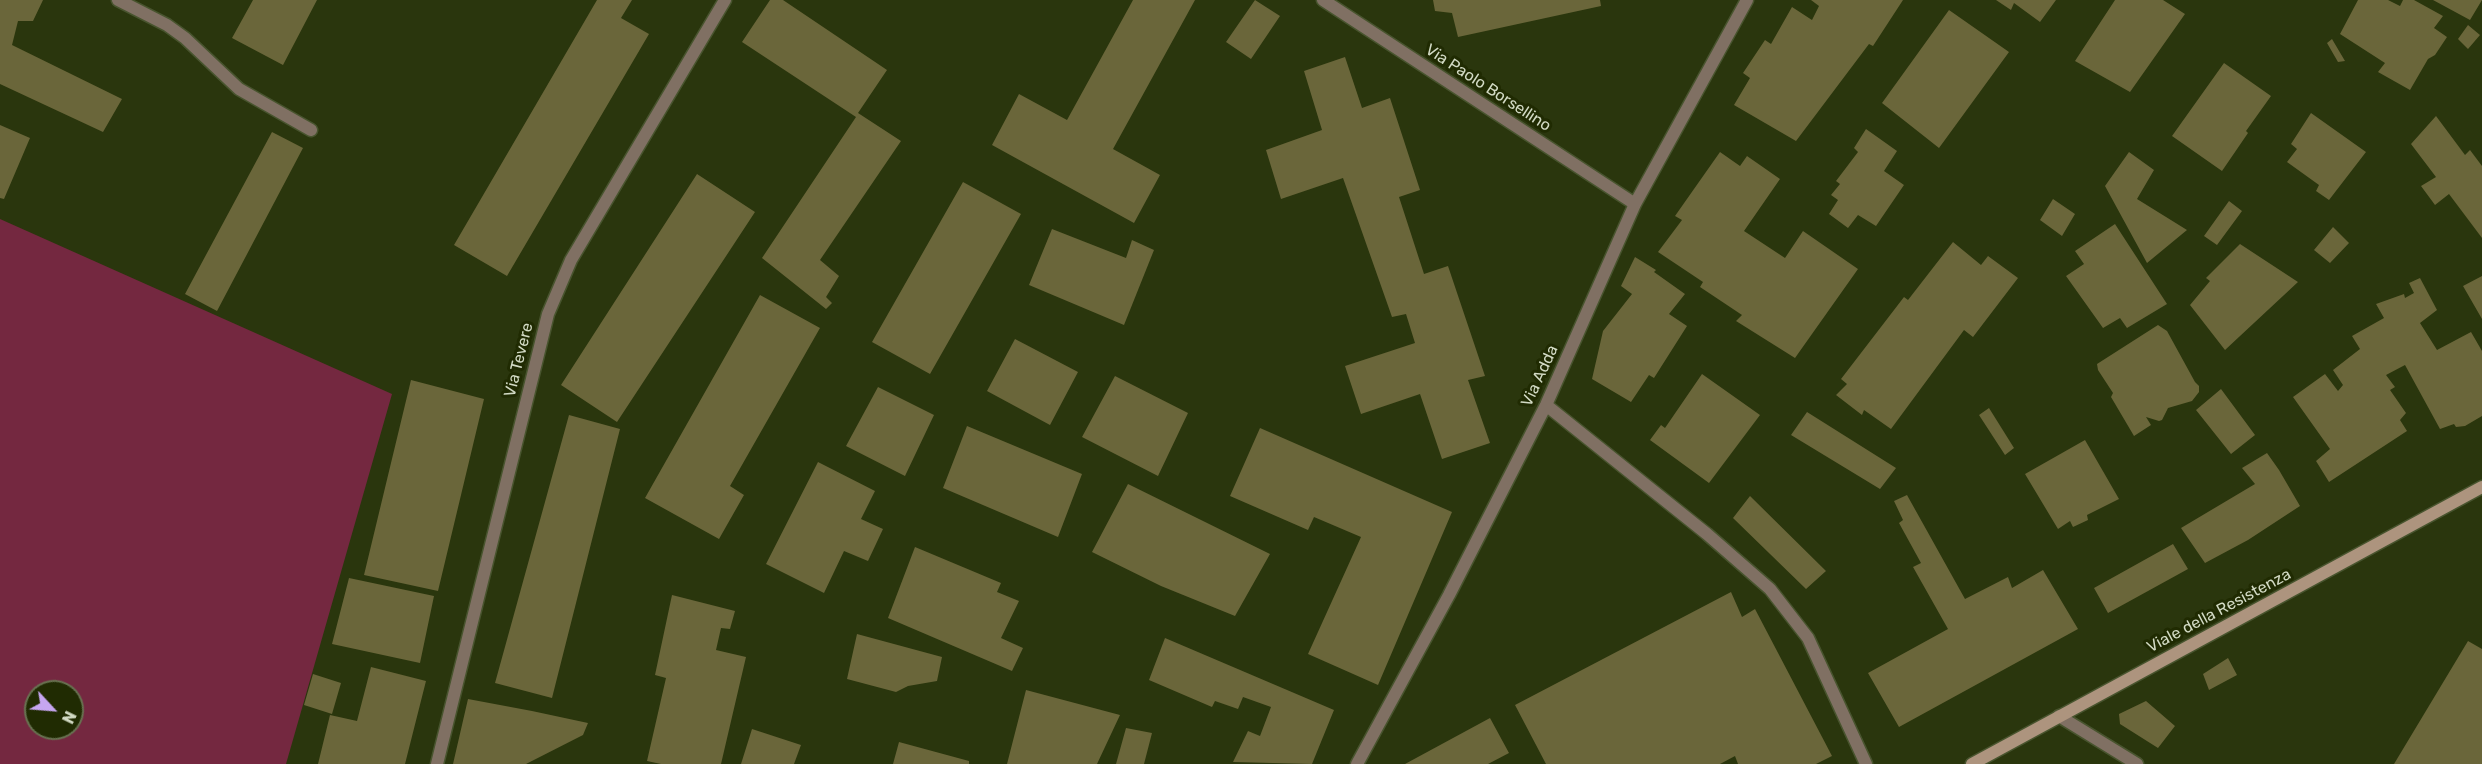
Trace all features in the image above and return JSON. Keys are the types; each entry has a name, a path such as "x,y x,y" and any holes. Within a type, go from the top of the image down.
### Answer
{"main road":[{"name":"Viale della Resistenza","path":"1972,764 2482,487"}],"street":[{"path":"118,0 167,25 185,38 239,89 311,130"},
{"name":"Via Tevere","path":"437,764 548,314 571,260 725,0"},
{"name":"Via Paolo Borsellino","path":"1323,0 1635,204"},
{"name":"Via Adda","path":"1358,764 1449,595 1546,405 1635,204 1747,0"},
{"path":"1546,405 1707,534 1770,589 1808,638 1866,764"},
{"path":"2059,716 2137,764"}],"shaded area":[{"path":"0,219 392,394 286,764 0,764"}],"building":[{"path":"0,0 43,0 33,21 18,21 12,45 122,99 103,132 0,84"},
{"path":"253,0 317,0 283,65 232,38"},
{"path":"597,0 632,0 621,18 649,34 507,276 454,245"},
{"path":"770,0 783,0 887,70 858,113 901,141 820,260 839,276 826,297 832,303 826,309 762,258 856,117 742,42"},
{"path":"1133,0 1195,0 1113,149 1160,175 1134,223 992,145 1019,94 1067,120"},
{"path":"1255,0 1280,16 1251,59 1226,42"},
{"path":"1433,0 1600,0 1601,6 1458,37 1452,13 1435,11"},
{"path":"1811,0 1903,0 1873,46 1869,44 1796,141 1734,105 1750,78 1743,73 1765,40 1771,44 1792,7 1812,20 1819,6"},
{"path":"1996,0 2056,0 2040,22 2014,3 2011,10"},
{"path":"2115,0 2163,0 2185,14 2130,92 2075,61"},
{"path":"2358,0 2388,0 2400,6 2403,0 2414,0 2443,16 2434,28 2447,37 2435,55 2428,59 2410,90 2378,72 2385,63 2340,34"},
{"path":"2433,0 2482,0 2470,20"},
{"path":"1949,10 2009,52 1939,148 1882,103"},
{"path":"2468,25 2480,35 2468,49 2458,39"},
{"path":"2332,39 2345,61 2338,62 2327,43"},
{"path":"1345,57 1362,108 1390,98 1420,190 1399,197 1424,274 1448,266 1485,376 1468,380 1490,443 1442,459 1420,394 1361,414 1345,366 1415,343 1406,314 1392,317 1343,178 1281,199 1266,150 1322,130 1304,71"},
{"path":"2224,63 2271,96 2222,171 2172,136"},
{"path":"2311,113 2366,152 2329,200 2316,191 2319,185 2287,162 2297,149 2291,144"},
{"path":"2436,116 2465,155 2470,150 2482,166 2482,238 2449,194 2435,205 2421,186 2436,177 2411,144"},
{"path":"0,125 30,138 4,199 0,198"},
{"path":"1866,129 1897,151 1884,171 1904,185 1876,226 1858,215 1848,228 1829,214 1838,200 1831,195 1840,184 1836,181 1858,152 1854,148"},
{"path":"272,132 303,148 217,311 185,294"},
{"path":"1720,152 1740,166 1747,156 1780,179 1744,231 1785,258 1803,231 1858,269 1795,358 1736,321 1742,315 1700,287 1703,282 1658,252 1682,220 1675,216"},
{"path":"2129,152 2154,170 2137,199 2187,230 2147,263 2105,186"},
{"path":"697,174 755,212 617,422 561,385"},
{"path":"963,182 1021,214 930,374 872,342"},
{"path":"2053,199 2075,214 2062,236 2040,220"},
{"path":"2229,201 2242,211 2217,245 2204,236"},
{"path":"2115,224 2167,304 2127,328 2120,318 2103,328 2066,276 2084,264 2075,251"},
{"path":"2333,227 2349,243 2330,263 2314,250"},
{"path":"1052,229 1126,258 1132,240 1154,250 1124,325 1029,285"},
{"path":"1953,242 1981,265 1988,256 2018,278 1973,337 1964,330 1891,429 1864,410 1862,415 1836,395 1847,384 1841,379 1904,297 1908,300"},
{"path":"2240,244 2298,282 2225,350 2190,305 2210,281 2206,278"},
{"path":"1635,257 1656,270 1654,272 1685,294 1669,314 1687,326 1654,378 1649,375 1631,402 1592,379 1603,331 1632,294 1621,286"},
{"path":"2482,276 2482,319 2463,286"},
{"path":"2420,278 2437,310 2420,323 2437,350 2471,332 2482,351 2482,416 2465,426 2456,427 2454,424 2440,429 2405,365 2386,375 2395,387 2390,390 2406,413 2400,420 2407,431 2329,482 2316,461 2330,449 2293,397 2325,374 2338,391 2343,385 2333,370 2360,349 2352,336 2384,318 2376,304 2404,294 2405,298 2414,293 2409,283"},
{"path":"760,295 820,328 730,486 744,495 719,539 645,498"},
{"path":"2158,325 2167,331 2199,386 2199,392 2192,401 2168,408 2162,420 2146,417 2151,425 2134,436 2111,397 2113,393 2098,370 2097,364"},
{"path":"1015,339 1078,372 1050,425 987,391"},
{"path":"1702,374 1760,415 1709,483 1650,440 1661,425 1665,428"},
{"path":"1115,376 1188,413 1158,476 1082,437"},
{"path":"411,380 484,399 438,591 364,575"},
{"path":"878,387 934,415 905,476 846,446"},
{"path":"2221,389 2255,435 2231,454 2196,410"},
{"path":"1989,408 2014,448 2005,455 1979,415"},
{"path":"1807,412 1896,468 1880,489 1791,435"},
{"path":"569,415 620,429 552,698 495,683"},
{"path":"967,426 1082,474 1058,537 943,488"},
{"path":"1260,428 1452,512 1378,685 1308,654 1361,537 1314,517 1308,530 1230,496"},
{"path":"2085,440 2119,499 2087,515 2088,520 2073,527 2070,521 2058,529 2025,474"},
{"path":"2267,453 2300,506 2248,540 2205,563 2181,528 2255,484 2242,468"},
{"path":"818,462 875,491 861,519 883,529 868,561 844,551 824,593 766,564"},
{"path":"1128,484 1270,554 1235,616 1161,586 1092,552"},
{"path":"1907,495 1965,599 2008,577 2012,588 2043,570 2078,629 1899,727 1868,673 1948,629 1913,567 1921,563 1899,523 1903,520 1894,501"},
{"path":"1750,496 1826,571 1806,589 1733,518"},
{"path":"2173,544 2188,569 2108,613 2094,588"},
{"path":"915,547 1001,583 997,592 1019,601 1001,638 1023,648 1012,671 888,618"},
{"path":"349,578 434,596 420,663 332,644"},
{"path":"1731,592 1742,617 1755,609 1832,756 1816,764 1738,764 1735,756 1720,764 1546,764 1515,705"},
{"path":"672,595 735,611 730,629 721,628 716,650 746,657 721,764 661,764 647,761 666,678 655,675"},
{"path":"857,634 942,657 937,681 908,686 896,692 847,679"},
{"path":"1165,638 1334,710 1312,764 1233,762 1248,731 1260,736 1271,707 1243,697 1238,709 1215,701 1212,707 1149,680"},
{"path":"2468,641 2482,649 2482,764 2394,764"},
{"path":"2228,658 2237,675 2209,690 2203,674"},
{"path":"371,667 426,681 405,764 318,764 330,715 357,721"},
{"path":"313,674 341,683 332,714 304,705"},
{"path":"1026,690 1120,715 1097,764 1007,764"},
{"path":"468,699 588,723 583,735 526,764 453,764"},
{"path":"2146,701 2175,726 2158,748 2120,724 2119,714"},
{"path":"1490,718 1509,753 1488,764 1405,764"},
{"path":"1126,728 1152,733 1144,764 1116,764"},
{"path":"752,729 801,745 794,764 741,764"},
{"path":"899,742 969,761 969,764 893,764"}]}
